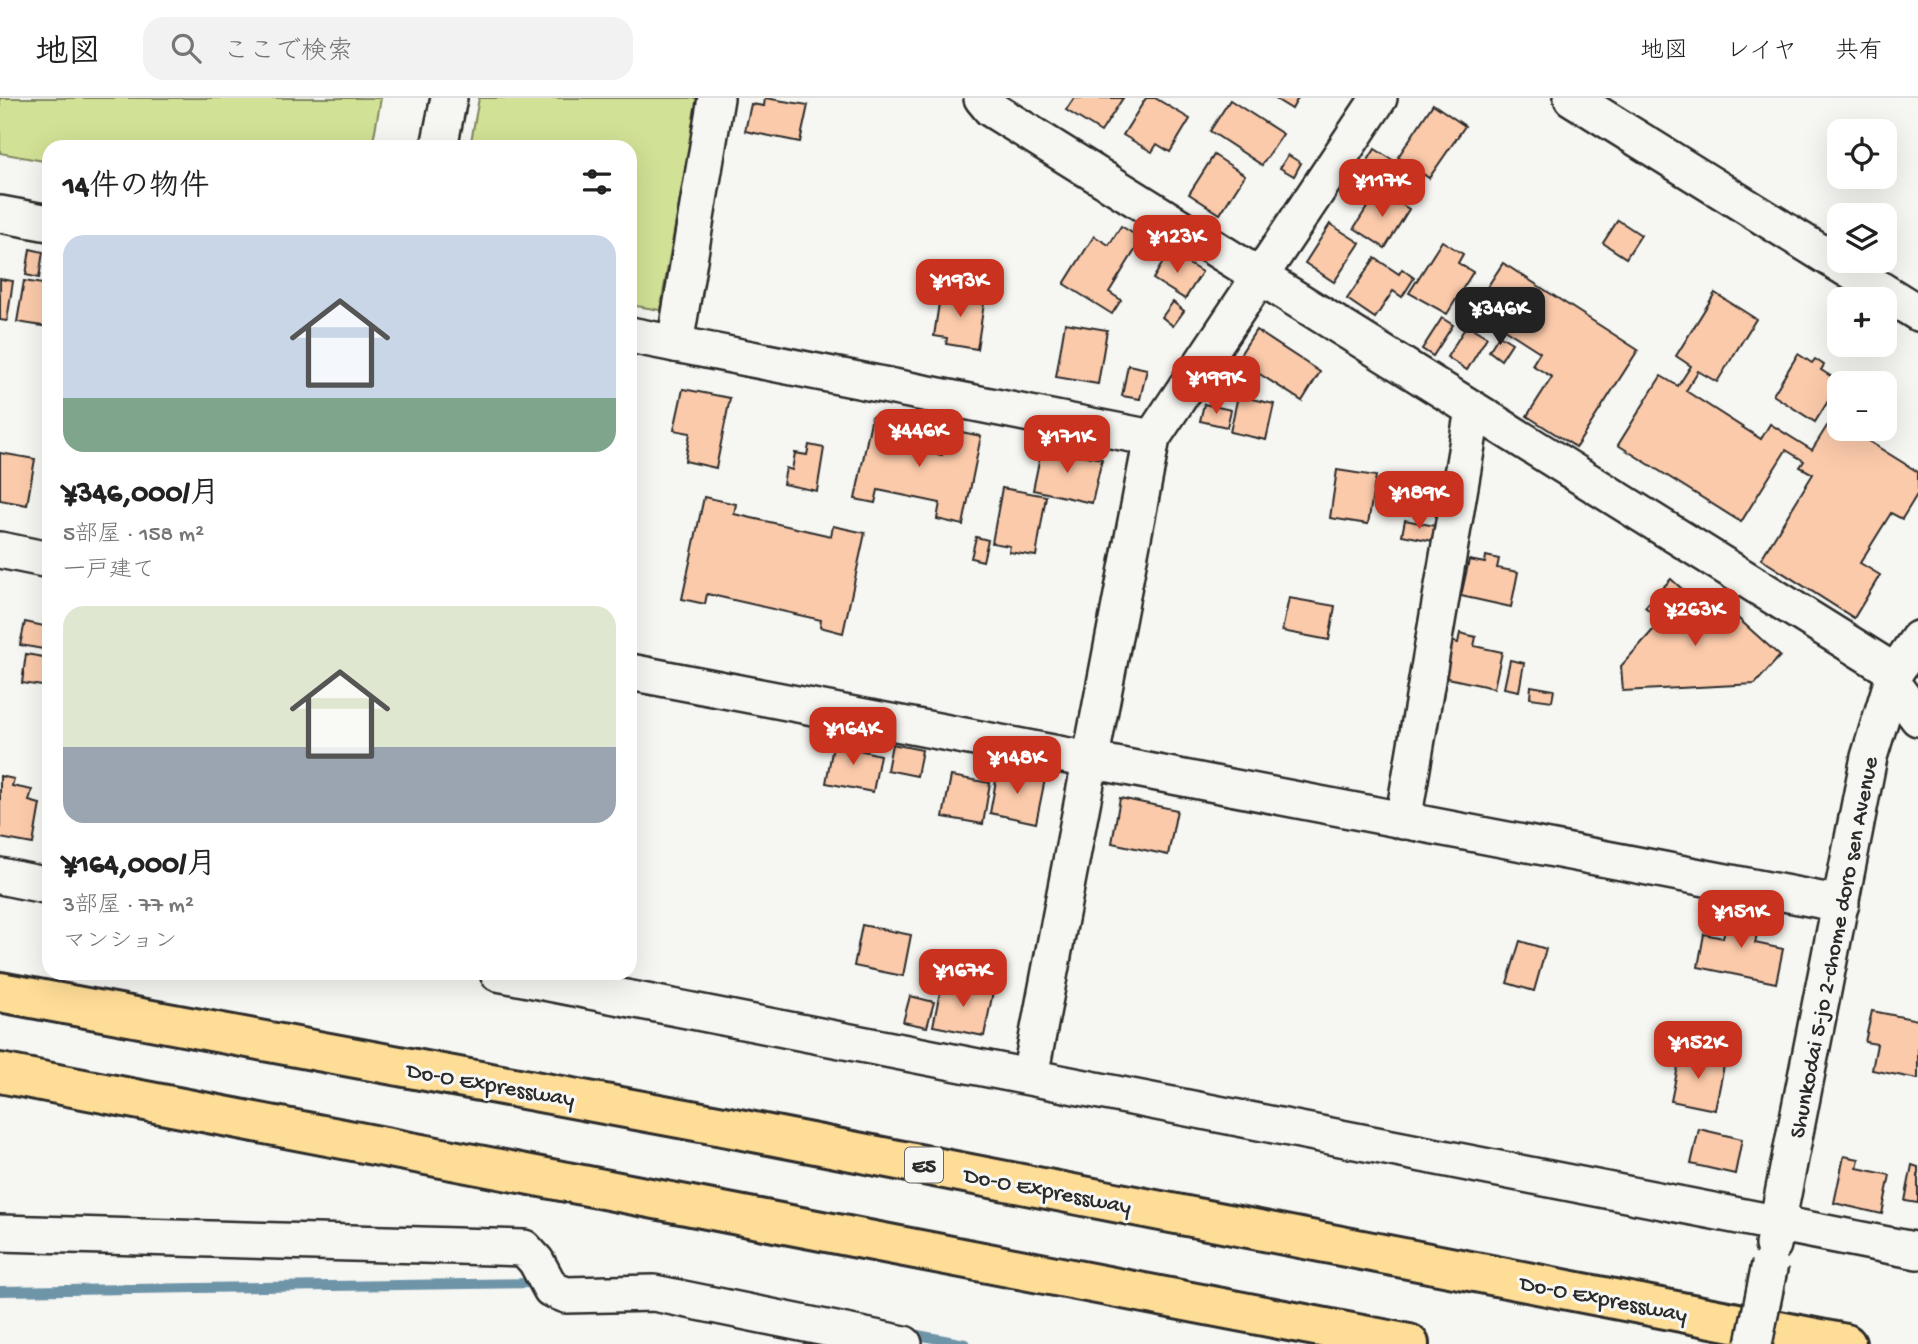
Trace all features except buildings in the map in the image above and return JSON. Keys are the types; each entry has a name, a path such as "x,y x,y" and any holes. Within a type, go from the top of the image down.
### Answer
{"highway":[{"name":"Do-O Expressway","path":"0,992 709,1123 1846,1344"},
{"path":"0,1073 1409,1344"}],"street":[{"path":"440,140 449,98"},
{"path":"675,344 716,98"},
{"path":"982,98 991,109 1894,677 1918,718"},
{"path":"1030,1076 1152,438 1261,278 1378,98"},
{"path":"1572,98 1918,313"},
{"path":"0,214 42,222"},
{"path":"637,336 1152,438"},
{"path":"1403,821 1473,410"},
{"path":"0,551 42,559"},
{"name":"Shunkodai 5-jo 2-chome doro sen Avenue","path":"1754,1344 1869,757 1894,677 1918,639"},
{"path":"637,673 1841,904"},
{"path":"0,876 42,885"},
{"path":"534,980 1918,1251"},
{"path":"0,1233 524,1248 547,1282 566,1294 654,1293 904,1344"}],"green space":[{"path":"0,98 381,98 373,140 42,140 42,161 0,153"},
{"path":"479,98 698,98 660,310 637,306 637,140 471,140"}],"waterway":[{"path":"0,1291 540,1283"},
{"path":"907,1333 965,1344"}]}
